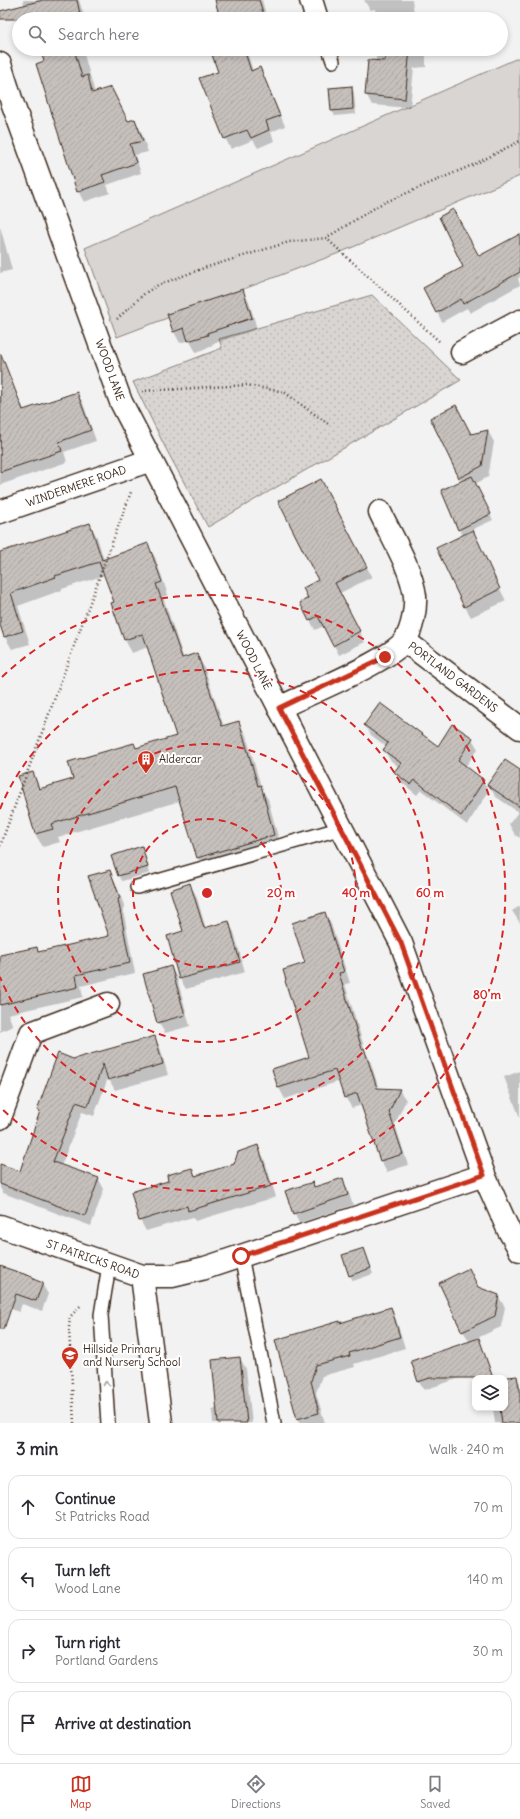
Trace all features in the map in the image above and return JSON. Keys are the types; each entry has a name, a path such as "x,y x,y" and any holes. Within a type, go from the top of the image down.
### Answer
{"street":[{"name":"WOOD LANE","path":"0,64 6,104 98,338 121,402 401,943 484,1175 508,1229 520,1250"},
{"path":"462,352 520,321"},
{"name":"WINDERMERE ROAD","path":"0,512 151,460"},
{"name":"PORTLAND GARDENS","path":"279,708 385,657 405,641 412,622 415,597 408,572 380,512"},
{"name":"PORTLAND GARDENS","path":"405,641 520,728"},
{"path":"0,1118 31,1033 108,1004"},
{"name":"ST PATRICKS ROAD","path":"0,1226 108,1270 142,1276 172,1276 205,1268 484,1175"},
{"path":"142,1276 160,1423"}],"lane":[{"path":"137,887 342,828"},
{"path":"241,1256 274,1423"},
{"path":"108,1270 101,1315 108,1423"}],"path":[{"path":"98,338 145,292 158,285 204,268 289,242 326,238 381,204 474,164 520,141"},
{"path":"326,238 441,344 453,351 462,352"},
{"path":"121,402 141,391 247,385 284,392 328,424"},
{"path":"0,846 132,490"},
{"path":"74,1423 69,1328 70,1317 108,1270"}],"shaded area":[{"path":"520,57 520,176 339,253 117,337 85,248"},
{"path":"372,295 461,380 208,527 165,447 133,382 222,348 219,339"}],"building":[{"path":"43,0 77,0 80,12 12,12 12,19 0,19 0,11"},
{"path":"215,0 259,0 263,12 218,12"},
{"path":"42,56 76,56 82,77 88,75 92,93 111,87 128,121 135,119 143,141 130,144 136,163 102,175 105,182 77,192 36,64 44,61"},
{"path":"212,56 246,56 251,71 260,67 280,116 266,121 269,130 251,138 247,130 224,139 199,78 218,72"},
{"path":"385,56 409,56 405,99 365,95 368,60 385,61"},
{"path":"352,86 353,109 331,111 329,88"},
{"path":"453,209 479,256 520,234 520,272 463,304 461,299 436,313 423,288 463,267 439,217"},
{"path":"243,289 252,318 188,341 184,328 173,332 167,314"},
{"path":"1,354 23,410 77,392 91,430 59,442 62,451 0,472"},
{"path":"456,405 471,434 488,430 482,466 459,478 430,418"},
{"path":"472,476 491,514 458,530 441,490"},
{"path":"321,479 367,567 335,583 360,631 333,646 318,616 309,621 300,603 308,598 303,588 318,580 278,501"},
{"path":"90,523 102,560 148,543 162,582 156,584 182,658 197,653 222,726 239,721 258,786 261,785 274,835 197,858 175,787 51,824 53,829 35,834 18,776 33,772 39,789 73,779 68,762 134,743 136,748 176,736 143,634 124,640 111,603 114,602 99,562 55,576 56,577 11,593 23,631 4,637 0,625 0,552"},
{"path":"473,530 500,589 464,607 436,548"},
{"path":"380,703 438,746 452,724 473,738 458,760 484,780 461,816 415,780 411,785 394,772 401,763 383,750 388,743 364,725"},
{"path":"505,760 520,770 520,807 487,785"},
{"path":"142,846 148,867 118,876 111,856"},
{"path":"110,870 120,898 118,899 130,963 76,975 78,987 0,1005 0,955 37,947 38,952 109,936 88,876"},
{"path":"190,883 204,928 229,921 240,962 179,979 167,936 183,931 170,890"},
{"path":"325,912 344,972 339,973 362,1049 364,1048 377,1088 400,1089 389,1112 403,1154 380,1161 357,1093 344,1098 335,1070 278,1088 272,1069 309,1057 285,981 283,970 305,963 292,923"},
{"path":"171,966 185,1015 157,1023 143,974"},
{"path":"155,1036 163,1064 108,1080 103,1064 88,1106 76,1102 53,1162 99,1178 85,1216 0,1184 0,1164 20,1171 40,1111 37,1110 58,1053 73,1059"},
{"path":"258,1145 271,1186 188,1211 187,1206 139,1221 131,1192 168,1181 167,1175 192,1168 195,1176 234,1164 238,1152"},
{"path":"343,1178 348,1195 293,1214 285,1191 313,1182 314,1187"},
{"path":"364,1248 371,1268 349,1276 342,1255"},
{"path":"0,1266 33,1277 33,1279 43,1283 36,1301 16,1294 4,1329 0,1329"},
{"path":"469,1268 478,1287 499,1295 495,1316 462,1332 439,1283"},
{"path":"391,1307 400,1337 349,1353 350,1356 316,1365 311,1381 319,1413 297,1419 275,1340 340,1321 340,1323"},
{"path":"479,1338 492,1375 472,1375 472,1378 430,1378 418,1382 411,1361"},
{"path":"240,1357 247,1423 218,1423 212,1360"},
{"path":"517,1376 520,1388 520,1423 502,1423 500,1411 508,1411 508,1377"}],"place":[{"name":"Aldercar","path":"146,774"},
{"name":"Hillside Primary and Nursery School","path":"70,1370"}],"route":[{"path":"241,1256 484,1175 401,943 279,708 385,657"}]}
